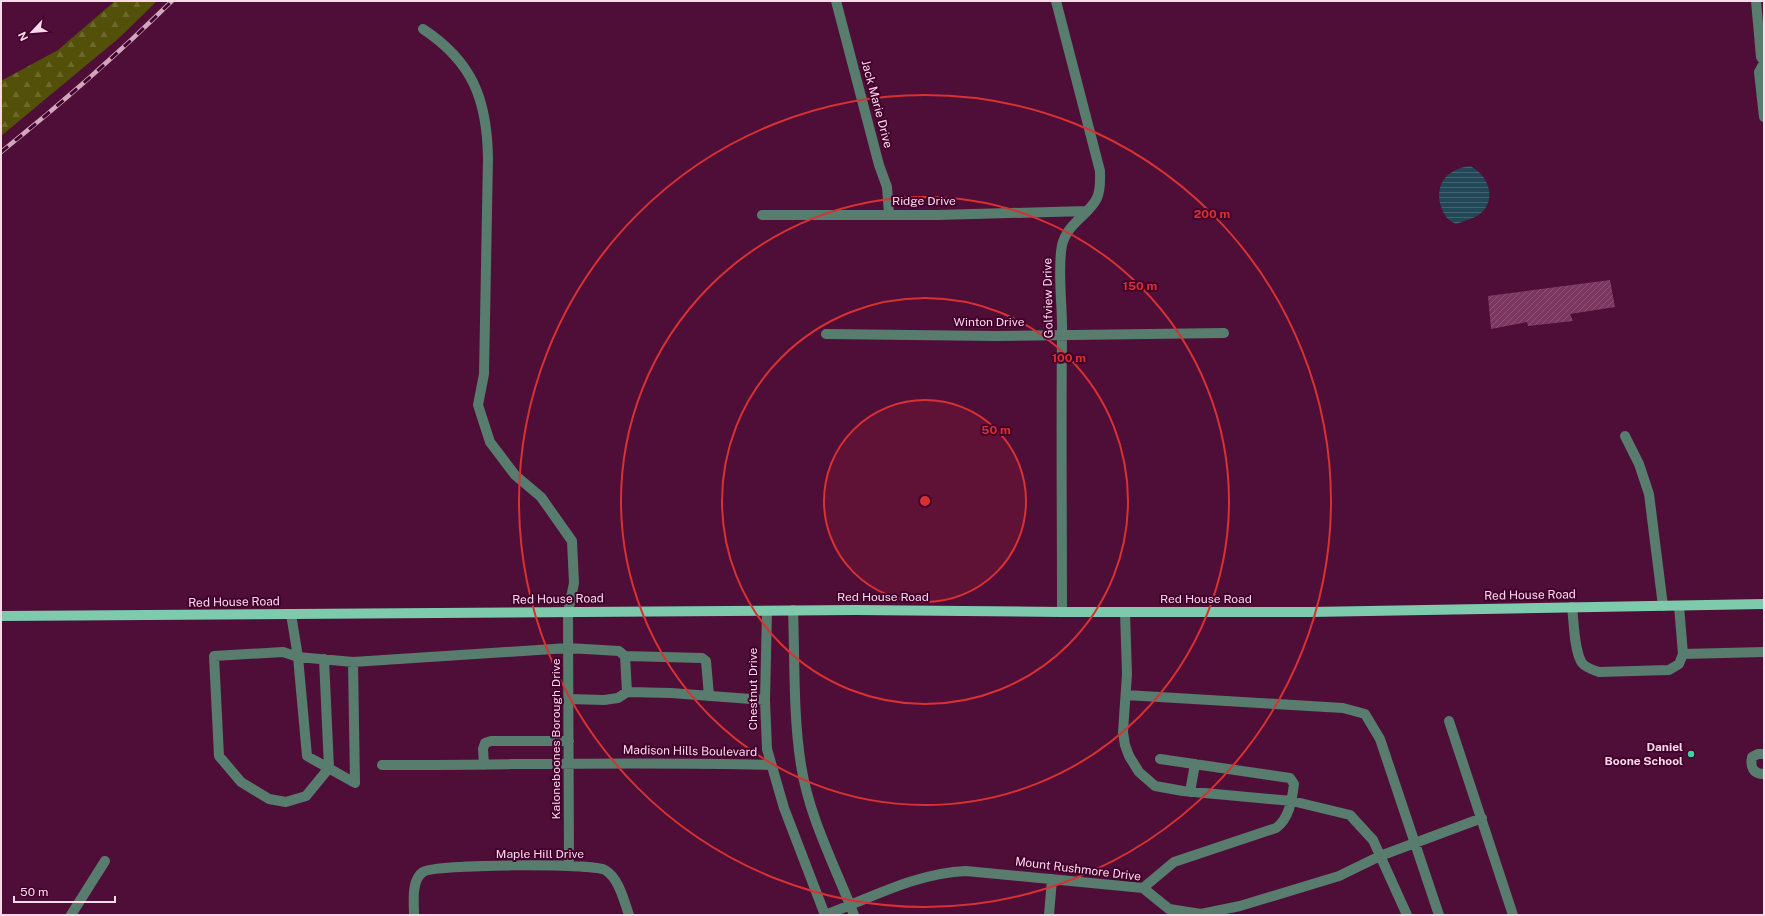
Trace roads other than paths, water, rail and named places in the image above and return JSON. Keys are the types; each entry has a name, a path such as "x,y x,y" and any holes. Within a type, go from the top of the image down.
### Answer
{"main road":[{"name":"Red House Road","path":"1,616 793,610 1311,612 1764,604"}],"street":[{"name":"Jack Marie Drive","path":"836,1 879,164 884,177 889,214"},
{"name":"Golfview Drive","path":"1056,1 1100,171 1100,186 1097,199 1071,227 1061,249 1062,612"},
{"path":"1756,1 1761,57 1764,62 1759,72 1764,117"},
{"name":"Kaloneboones Borough Drive","path":"423,29 438,39 458,58 482,101 488,158 484,374 478,405 490,442 515,475 541,497 572,541 574,583 568,612 569,866"},
{"name":"Ridge Drive","path":"762,215 1086,211"},
{"name":"Winton Drive","path":"826,334 1062,335 1224,333"},
{"path":"1625,436 1640,464 1649,494 1663,606"},
{"path":"1572,607 1577,650 1582,663 1590,670 1598,672 1669,670 1678,664 1683,654 1679,606"},
{"path":"793,610 797,733 801,766 817,821 852,910"},
{"name":"Chestnut Drive","path":"767,611 765,700 767,749 771,765"},
{"path":"1125,612 1127,674 1124,711 1125,745 1138,772 1155,786 1190,792 1292,801 1350,815 1372,840 1407,915"},
{"path":"291,614 298,657 307,756 355,783 353,662"},
{"path":"324,659 329,768 306,796 286,802 269,799 241,782 219,756 214,656 283,652 298,657 324,659 353,662 568,648 619,651 625,656 702,658 706,661 709,696"},
{"path":"1683,654 1764,652"},
{"path":"625,656 627,692"},
{"path":"569,699 604,700 618,698 627,692 765,700"},
{"path":"1126,695 1343,708 1365,714 1380,739 1439,915"},
{"path":"1449,721 1513,915"},
{"path":"484,765 483,749 486,743 491,741 569,741"},
{"path":"1764,754 1758,754 1752,757 1751,764 1753,770 1759,774 1764,774"},
{"path":"1143,888 1174,862 1276,828 1283,824 1292,801 1294,784 1290,778 1160,759"},
{"name":"Madison Hills Boulevard","path":"382,765 685,763 771,765 791,829 825,915"},
{"path":"1190,792 1195,764"},
{"name":"Mount Rushmore Drive","path":"825,915 836,911 852,910 926,877 952,872 981,872 1143,888 1169,909 1201,914 1240,906 1339,876 1380,856 1482,818"},
{"path":"71,915 105,861"},
{"name":"Maple Hill Drive","path":"414,915 415,885 423,872 434,868 569,866 595,867 605,870 612,877 630,915"},
{"path":"1048,915 1052,879"}],"water":[{"path":"1470,166 1482,175 1486,181 1489,202 1480,214 1456,224 1451,222 1444,214 1439,193 1444,180 1448,175 1454,171"}],"railway":[{"path":"1,152 89,78 172,1"}],"place":[{"name":"Daniel Boone School","path":"1691,754"}]}
